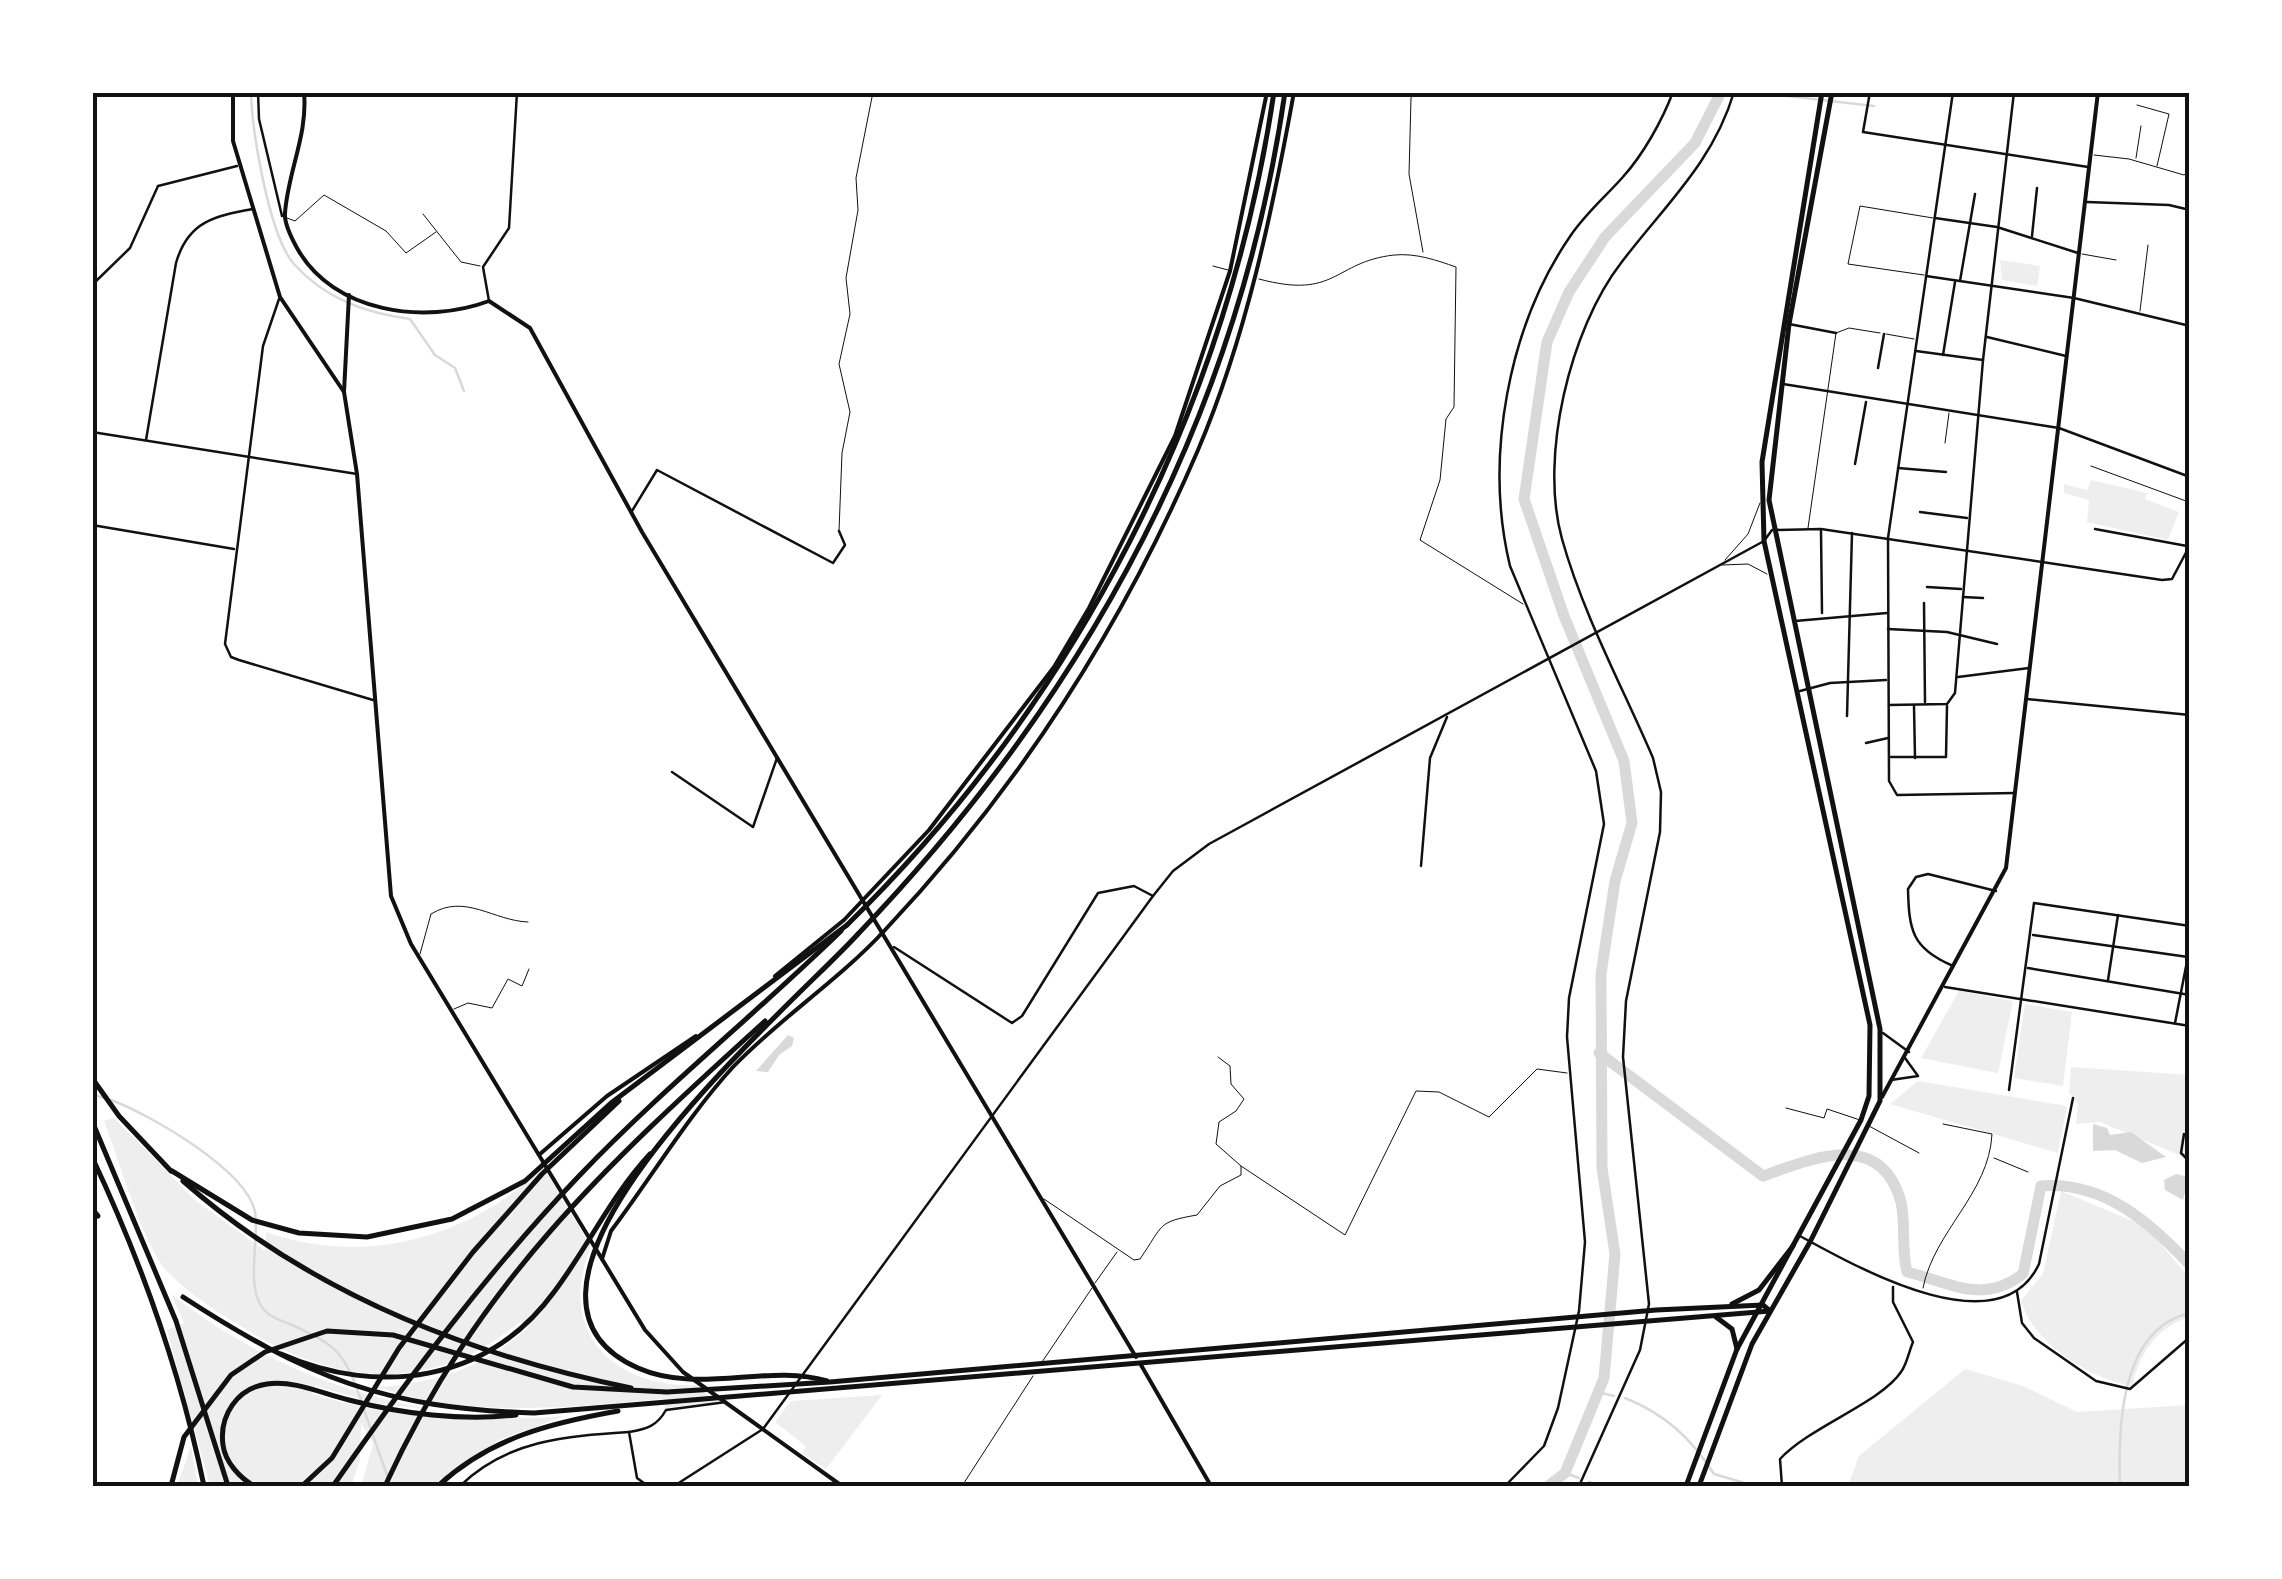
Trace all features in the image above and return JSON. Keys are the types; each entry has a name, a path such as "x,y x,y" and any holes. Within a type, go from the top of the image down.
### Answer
{"main road":[{"path":"332,1486 418,1364 505,1256 628,1127 847,926 923,848 1014,732 1074,645 1176,446 1212,350 1245,240 1270,92"},
{"path":"257,1343 302,1363 353,1376 399,1379 436,1373 482,1356 511,1337 552,1296 616,1196 713,1079 858,934 945,840 1026,737 1083,651 1136,556 1179,467 1222,355 1264,204 1285,92"},
{"path":"1699,1486 1752,1344 1858,1147 1869,1096 1870,1026 1764,542 1760,500 1774,382 1822,92"},
{"path":"1686,1486 1736,1350 1850,1144 1880,1101 1880,1030 1772,530 1770,480 1790,324 1832,92"},
{"path":"172,1172 236,1212 283,1229 341,1236 405,1232 452,1220 505,1194 640,1082 847,926"},
{"path":"385,1486 432,1392 517,1266 612,1162 858,934"},
{"path":"92,1078 119,1116 172,1172 265,1244 396,1315 492,1354 644,1390"},
{"path":"302,1486 332,1458 399,1348 507,1211 640,1082"},
{"path":"92,1121 176,1321 228,1486"},
{"path":"662,1141 592,1255 584,1297 596,1333 628,1362 658,1374 697,1380 816,1378 830,1382"},
{"path":"92,1157 159,1325 194,1438 204,1486"},
{"path":"92,1209 98,1216"},
{"path":"1730,1305 1759,1290 1793,1246"},
{"path":"183,1296 291,1363 357,1388 446,1408 534,1413"},
{"path":"170,1486 184,1438 211,1395 253,1358 316,1333 374,1331 550,1383 644,1390 830,1382 1656,1310 1763,1305 1770,1311"},
{"path":"254,1486 225,1454 224,1420 234,1402 255,1386 272,1383 362,1403 465,1417 646,1406 1122,1362 1770,1311"},
{"path":"1714,1315 1732,1329 1736,1350"},
{"path":"438,1486 478,1455 533,1429 646,1406"}],"street":[{"path":"232,92 231,117 239,166 280,297 344,392"},
{"path":"258,92 279,216 284,216"},
{"path":"304,92 305,130 284,216 307,264 349,296 380,308 437,312 488,300 530,328 631,512 861,900 894,947 994,1113 1211,1486"},
{"path":"488,300 483,266 508,228 517,92"},
{"path":"540,1154 607,1096 749,1000 844,920 929,830 1054,667 1089,608 1174,436 1230,270 1270,92"},
{"path":"602,1258 611,1231 731,1070 884,932 992,803 1086,671 1198,450 1254,278 1294,92"},
{"path":"1505,1486 1544,1446 1558,1408 1581,1297 1585,1242 1567,1072 1569,998 1604,824 1596,770 1546,659 1501,530 1504,424 1524,330 1554,262 1593,207 1625,176 1673,92"},
{"path":"1579,1486 1640,1350 1649,1304 1623,1057 1626,1001 1658,847 1661,792 1653,758 1597,632 1560,535 1558,443 1575,349 1592,306 1621,263 1680,196 1709,152 1734,92"},
{"path":"1870,92 1864,132 2090,167"},
{"path":"1953,92 1888,538 1889,782 1896,794 2016,793"},
{"path":"1888,757 1946,757 1946,704 1955,693 1964,550 1985,336 2014,92"},
{"path":"1869,1096 1880,1101 2006,868 2098,92"},
{"path":"92,285 130,248 158,186 239,166"},
{"path":"2032,238 2037,188"},
{"path":"1943,355 1975,194"},
{"path":"2086,202 2169,205 2190,210"},
{"path":"146,440 176,263 185,238 199,223 215,216 254,208"},
{"path":"1933,218 1997,227 2079,254"},
{"path":"1924,276 2074,298 2190,326"},
{"path":"349,296 344,392 357,474 390,896 419,958 663,1352 684,1372 842,1486"},
{"path":"280,297 267,325 225,644 231,657 373,700"},
{"path":"1790,324 1836,333"},
{"path":"1878,368 1884,334"},
{"path":"1985,336 2067,356"},
{"path":"1915,350 1983,360"},
{"path":"1774,382 1828,394 2059,428 2190,477"},
{"path":"1856,464 1866,400"},
{"path":"92,432 357,474"},
{"path":"1896,468 1946,472"},
{"path":"631,512 656,470 833,563 845,545 839,531"},
{"path":"1920,512 1968,518"},
{"path":"92,525 236,550"},
{"path":"1821,529 1822,615"},
{"path":"674,1486 763,1429 1154,896 1174,871 1209,844 1764,542 1772,530 1821,529 2172,579 2189,545 2096,529"},
{"path":"1848,716 1852,534"},
{"path":"1927,587 1963,589"},
{"path":"1962,597 1983,598"},
{"path":"1924,604 1924,704"},
{"path":"1794,621 1822,615 1886,612"},
{"path":"1886,630 1926,631 1997,644"},
{"path":"1956,678 2029,668"},
{"path":"1799,691 1887,680"},
{"path":"2025,699 2190,715"},
{"path":"1914,704 1915,758"},
{"path":"1888,705 1946,704"},
{"path":"1421,866 1430,758 1447,716"},
{"path":"1866,743 1888,738"},
{"path":"672,772 753,827 778,757"},
{"path":"1954,966 1926,954 1914,937 1908,889 1916,877 1928,874 1996,891"},
{"path":"894,947 1012,1023 1022,1016 1098,893 1134,886 1154,896"},
{"path":"2010,1090 2034,904 2190,926"},
{"path":"2108,980 2118,914"},
{"path":"2032,935 2188,957"},
{"path":"2175,1024 2190,946"},
{"path":"2026,968 2190,995"},
{"path":"1944,987 2190,1026"},
{"path":"1880,1030 1886,1040 1909,1052"},
{"path":"1891,1080 1918,1076 1905,1058"},
{"path":"1799,1235 1893,1286 1985,1300 2017,1291 2039,1264 2073,1098"},
{"path":"2184,1134 2182,1153 2190,1162"},
{"path":"1782,1486 1780,1459 1791,1448 1846,1415 1901,1373 1912,1342 1893,1302 1893,1286"},
{"path":"2017,1291 2022,1323 2034,1338 2096,1382 2114,1387 2130,1389 2190,1337"},
{"path":"460,1486 518,1448 567,1436 629,1432 660,1422 666,1410 727,1402"},
{"path":"629,1432 637,1478 648,1486"}],"lane":[{"path":"839,531 842,453 850,412 839,364 850,314 846,278 858,210 856,178 873,92"},
{"path":"1415,92 1410,98 1409,174 1424,256"},
{"path":"2160,92 2170,92"},
{"path":"2138,105 2169,114 2156,167"},
{"path":"2136,161 2141,126"},
{"path":"2091,155 2136,161 2184,175 2190,156"},
{"path":"284,216 294,222 304,217 324,195 386,231 406,253 436,232"},
{"path":"1924,276 1848,264 1860,206 1933,218"},
{"path":"423,214 462,262 483,266"},
{"path":"2140,314 2148,245"},
{"path":"2079,254 2116,260"},
{"path":"1213,266 1294,289 1319,285 1394,255 1424,256 1456,267 1454,407 1446,419 1440,480 1420,540 1526,606"},
{"path":"1808,528 1836,333 1849,328 1916,339"},
{"path":"1946,443 1949,410"},
{"path":"2092,466 2186,501 2190,492"},
{"path":"1719,566 1748,534 1760,500"},
{"path":"1719,566 1748,564 1773,578"},
{"path":"419,958 431,914 438,910 473,906 528,922"},
{"path":"451,1011 468,1003 492,1008 508,979 522,986 529,970"},
{"path":"1218,1057 1230,1066 1231,1084 1244,1099 1219,1122 1216,1144 1241,1166 1345,1235 1416,1091 1439,1092 1490,1118 1528,1075 1538,1070 1567,1072"},
{"path":"1786,1108 1824,1118 1827,1109 1864,1123 1920,1153"},
{"path":"1922,1292 1926,1272 1991,1156 1992,1134 1944,1124"},
{"path":"1991,1156 2028,1172"},
{"path":"1042,1198 1134,1260 1140,1258 1167,1221 1176,1215 1197,1215 1220,1186 1238,1180 1241,1166"},
{"path":"962,1486 1119,1250"}],"shaded area":[{"path":"2000,260 2040,266 2037,286 2002,280"},
{"path":"2091,480 2147,493 2145,499 2179,512 2168,540 2087,522 2089,500 2064,493 2064,484 2087,490"},
{"path":"1959,991 2013,1001 1998,1073 1921,1058"},
{"path":"2025,1004 2072,1012 2063,1086 2014,1078"},
{"path":"788,1035 794,1038 792,1046 779,1055 768,1072 756,1071"},
{"path":"2071,1067 2189,1075 2189,1159 2100,1122 2076,1124 2078,1104 2069,1093"},
{"path":"1918,1081 2067,1106 2058,1153 1890,1104"},
{"path":"114,1118 195,1200 265,1251 266,1232 341,1247 378,1246 414,1239 483,1212 544,1167 591,1247 582,1277 581,1304 587,1328 599,1348 617,1365 639,1376 696,1385 715,1402 665,1408 663,1399 557,1407 482,1407 445,1404 379,1387 420,1382 477,1363 528,1328 521,1321 487,1345 452,1362 417,1371 382,1374 346,1370 310,1361 275,1345 210,1307 157,1258 104,1121"},
{"path":"2093,1124 2107,1128 2110,1135 2131,1132 2166,1157 2142,1163 2115,1150 2093,1151"},
{"path":"2176,1174 2189,1177 2183,1200 2165,1190 2164,1180"},
{"path":"2061,1191 2147,1227 2189,1278 2189,1317 2168,1327 2151,1343 2139,1363 2133,1386 2099,1376 2065,1357 2038,1331 2021,1301 2043,1274"},
{"path":"171,1294 231,1335 293,1368 360,1392 430,1409 380,1404 315,1386 312,1394 377,1410 437,1417 565,1416 499,1440 433,1486 361,1486 373,1444 361,1423 360,1461 351,1486 210,1486 167,1330 184,1323"},
{"path":"1965,1369 2023,1386 2077,1412 2189,1405 2189,1486 1848,1486 1859,1456"},
{"path":"882,1395 826,1469 802,1453 806,1446 775,1422 791,1401"},
{"path":"191,1446 198,1486 177,1486"}],"waterway":[{"path":"251,92 258,156 270,208 294,264 319,287 347,302 410,319 435,355 455,368 464,391"},
{"path":"1548,1486 1565,1473 1604,1378 1615,1254 1602,1168 1601,974 1615,881 1632,823 1624,761 1564,616 1524,499 1547,342 1569,292 1605,237 1695,143 1721,92"},
{"path":"1751,92 1874,106"},
{"path":"1599,1053 1763,1176 1822,1157 1861,1157 1878,1164 1891,1179 1901,1202 1907,1272 1980,1290 2008,1283 2023,1274 2041,1186 2064,1186 2105,1197 2142,1220 2190,1265"},
{"path":"92,1094 104,1098"},
{"path":"111,1100 171,1131 234,1179 255,1212 254,1277 259,1302 270,1316 330,1345 350,1371 361,1400"},
{"path":"2120,1486 2123,1411 2136,1360 2149,1339 2167,1323 2190,1313"},
{"path":"1598,1392 1614,1396"},
{"path":"1625,1398 1676,1429 1714,1474 1755,1486"},
{"path":"363,1407 387,1475"},
{"path":"1565,1473 1579,1478"},
{"path":"1589,1482 1600,1486"}]}
